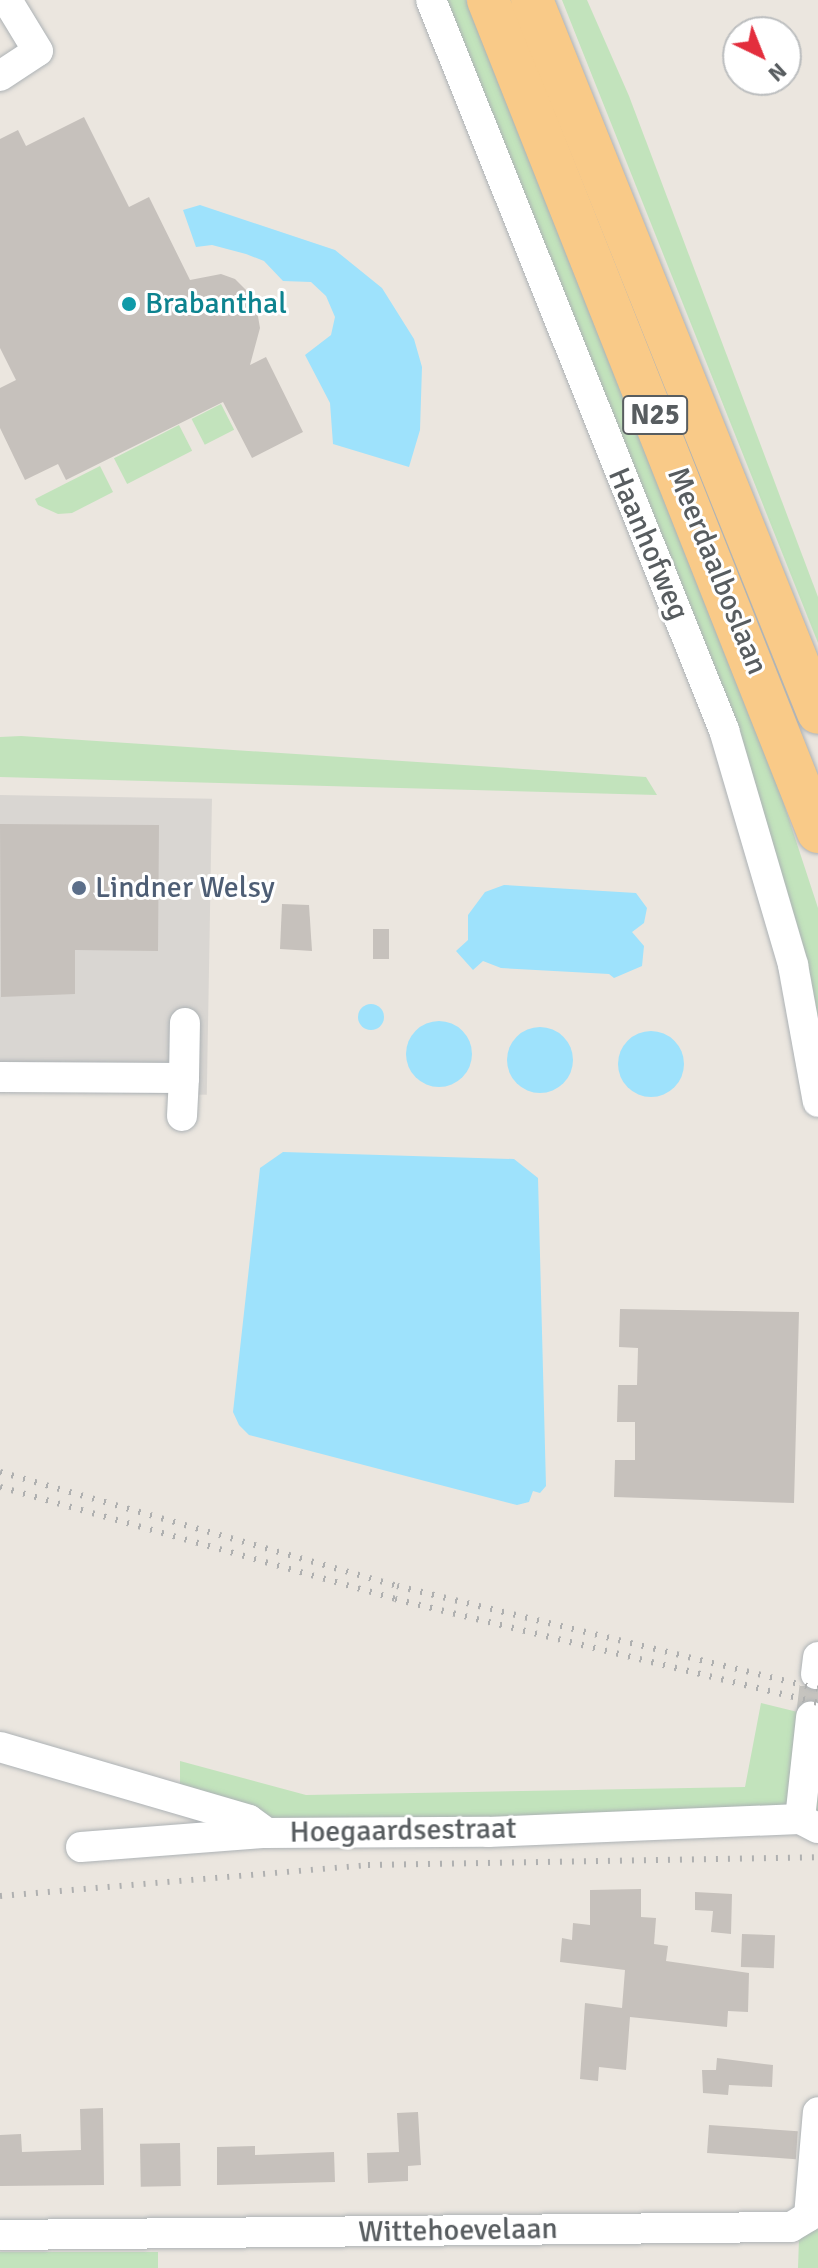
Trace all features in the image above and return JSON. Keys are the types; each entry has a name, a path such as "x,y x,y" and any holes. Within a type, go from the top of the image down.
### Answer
{"highway":[{"name":"Meerdaalboslaan","path":"488,0 818,832"},
{"name":"Meerdaalboslaan","path":"532,0 818,713"}],"street":[{"path":"0,76 38,51 7,0"},
{"name":"Haanhofweg","path":"431,0 724,730 793,965 818,1102"},
{"path":"182,1116 185,1023"},
{"path":"0,1077 184,1078"},
{"path":"809,1823 811,1717"},
{"name":"Hoegaardsestraat","path":"0,1747 249,1820 265,1833 488,1832 809,1823"},
{"path":"81,1847 265,1833"},
{"name":"Wittehoevelaan","path":"0,2235 791,2227 809,2216 818,2112"}],"shaded area":[{"path":"0,795 212,799 207,1095 0,1091"}],"green space":[{"path":"434,0 466,0 762,737 818,908 818,1074 800,974"},
{"path":"562,0 587,0 629,96 818,597 818,643"},
{"path":"221,404 234,430 205,445 192,419"},
{"path":"179,425 192,451 127,484 114,458"},
{"path":"100,466 113,492 72,513 58,514 38,505 35,499"},
{"path":"0,737 646,777 657,795 0,777"},
{"path":"761,1703 818,1717 818,1820 293,1823 223,1810 180,1784 180,1761 306,1795 745,1787"},
{"path":"818,2228 818,2268 798,2268 799,2239"},
{"path":"0,2252 158,2252 158,2268 0,2268"}],"water":[{"path":"200,205 335,250 382,288 414,339 422,367 420,430 409,467 333,444 330,403 305,355 331,335 335,317 326,296 311,282 283,281 264,261 246,254 212,245 196,247 183,210"},
{"path":"504,885 636,893 647,908 644,923 632,932 644,946 642,966 614,978 609,974 501,968 483,961 473,970 456,951 468,940 468,915 485,892"},
{"path":"371,1004 380,1008 384,1017 380,1026 371,1030 362,1026 358,1017 362,1008"},
{"path":"439,1021 452,1024 462,1031 469,1041 472,1054 469,1067 462,1077 452,1084 439,1087 426,1084 416,1077 409,1067 406,1054 409,1041 416,1031 426,1024"},
{"path":"540,1027 553,1029 563,1037 571,1047 571,1073 563,1083 553,1091 540,1093 527,1091 517,1083 509,1073 507,1060 509,1047 517,1037 527,1029"},
{"path":"651,1031 664,1033 674,1041 682,1051 682,1077 674,1087 664,1095 651,1097 638,1095 628,1087 620,1077 618,1064 620,1051 628,1041 638,1033"},
{"path":"283,1152 514,1159 538,1178 546,1486 540,1493 533,1491 529,1502 517,1505 249,1435 239,1425 233,1412 260,1168"}],"building":[{"name":"Brabanthal","path":"84,117 129,207 149,197 190,280 221,274 235,279 255,299 260,328 250,365 266,357 303,432 252,458 223,402 66,480 58,464 25,480 0,428 0,388 16,380 0,348 0,139 18,130 26,146"},
{"name":"Lindner Welsy","path":"0,824 159,825 158,951 75,950 75,994 1,997"},
{"path":"282,904 309,905 312,951 280,949"},
{"path":"373,929 389,929 389,959 373,959"},
{"path":"620,1309 799,1312 794,1503 614,1497 615,1460 635,1460 635,1422 617,1422 618,1385 637,1385 638,1348 619,1347"},
{"path":"641,1889 641,1917 656,1918 654,1944 668,1946 666,1961 749,1973 748,2012 728,2011 727,2027 630,2017 626,2070 599,2067 598,2081 580,2079 585,2003 622,2008 625,1970 560,1962 562,1938 572,1940 573,1923 590,1925 590,1890"},
{"path":"695,1892 732,1894 731,1934 711,1932 713,1911 695,1910"},
{"path":"742,1934 775,1935 774,1968 741,1967"},
{"path":"717,2058 773,2065 772,2087 729,2085 728,2095 703,2093 702,2070 716,2070"},
{"path":"103,2108 104,2185 0,2186 0,2135 21,2134 22,2152 81,2150 80,2109"},
{"path":"418,2112 421,2165 408,2166 408,2181 368,2183 367,2153 399,2152 397,2113"},
{"path":"709,2125 798,2131 796,2159 707,2153"},
{"path":"180,2143 181,2186 141,2187 140,2144"},
{"path":"255,2146 255,2155 334,2152 335,2182 217,2185 217,2147"}],"tunnel":[{"path":"811,1717 816,1674"}],"railway":[{"path":"0,1472 397,1586 818,1689"},
{"path":"0,1487 395,1599 818,1703"},
{"path":"0,1896 368,1865 818,1857"}],"place":[{"name":"Brabanthal","path":"129,304"},
{"name":"Lindner Welsy","path":"79,888"}]}
